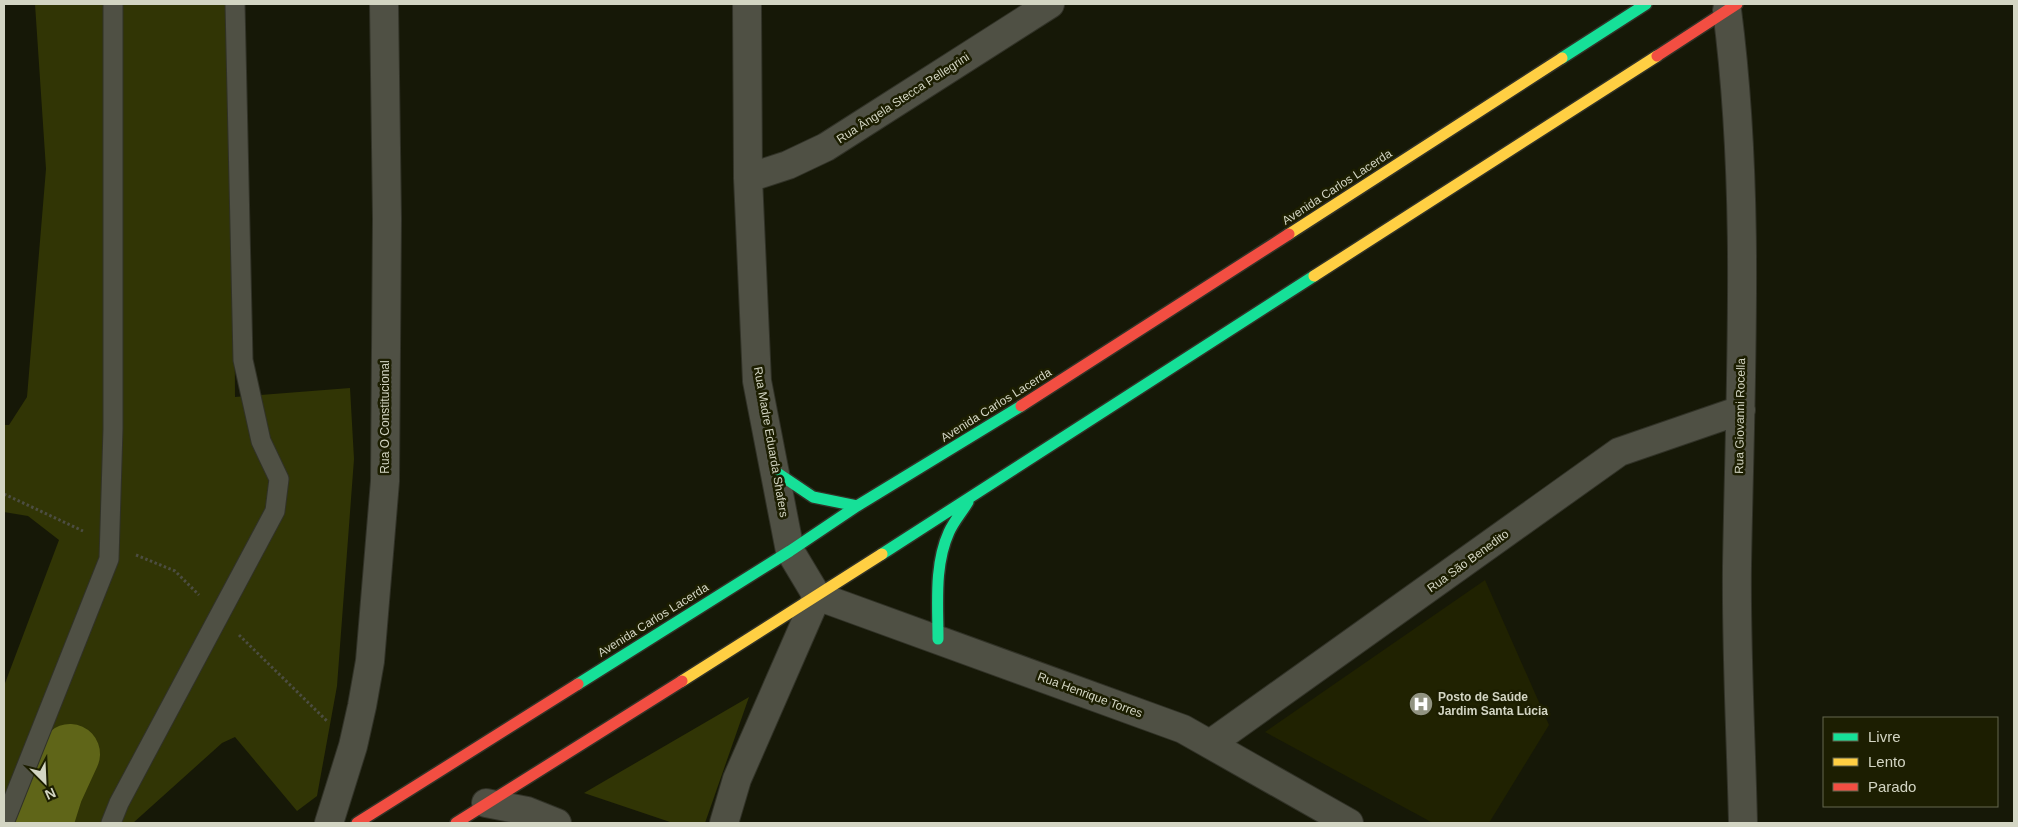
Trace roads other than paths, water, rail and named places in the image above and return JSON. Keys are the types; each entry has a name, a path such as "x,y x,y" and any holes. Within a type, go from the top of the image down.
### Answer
{"main road":[{"name":"Avenida Carlos Lacerda","path":"357,823 790,551 857,506 1014,411 1646,4"},
{"path":"456,823 817,596 1732,7"},
{"path":"776,472 802,492 825,502 857,506"},
{"path":"938,639 938,587 942,558 949,532 971,497"}],"street":[{"name":"Rua O Constitucional","path":"328,823 353,746 370,661 385,482 387,219 384,4"},
{"name":"Rua Madre Eduarda Shafers","path":"747,4 748,178 757,381 790,551 817,596"},
{"name":"Rua Ângela Stecca Pellegrini","path":"748,178 788,165 826,147 1050,4"},
{"name":"Rua Giovanni Rocella","path":"1732,7 1740,148 1741,410 1737,568 1743,823"},
{"name":"Rua São Benedito","path":"1210,744 1619,452 1741,410"},
{"name":"Rua Henrique Torres","path":"817,596 1183,729 1349,823"},
{"path":"724,823 736,779 817,596"},
{"path":"486,803 526,812 557,823"}],"lane":[{"path":"4,823 109,559 113,429 113,4"},
{"path":"111,823 119,803 275,511 279,479 260,441 243,360 235,4"}],"waterway":[{"path":"43,823 53,791 70,754"}],"place":[{"name":"Posto de Saúde Jardim Santa Lúcia","path":"1421,704"}]}
